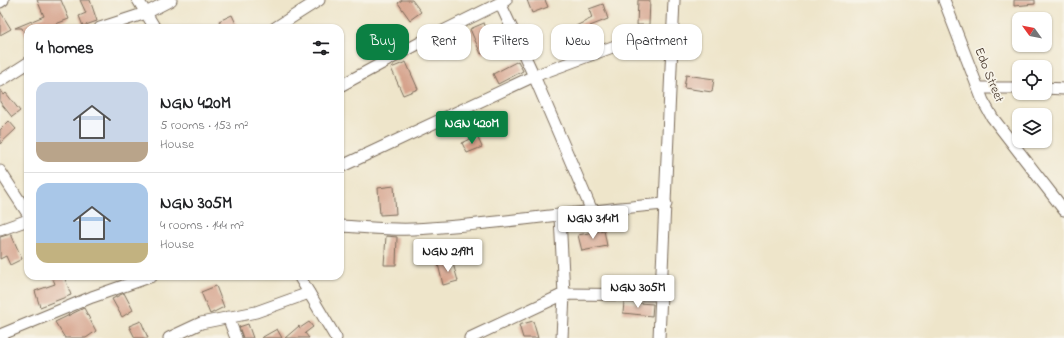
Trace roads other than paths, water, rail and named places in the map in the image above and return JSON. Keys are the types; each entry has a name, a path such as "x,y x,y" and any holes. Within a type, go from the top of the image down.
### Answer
{"street":[{"path":"0,2 4,0"},
{"path":"138,0 153,24"},
{"path":"112,24 146,13 171,0"},
{"path":"281,24 319,0"},
{"path":"673,24 674,0"},
{"name":"Edo Street","path":"944,0 983,101 992,117 1064,210"},
{"path":"344,84 428,39 503,2 592,211"},
{"path":"344,165 534,76 612,47"},
{"path":"659,338 671,60"},
{"path":"0,81 24,66"},
{"path":"979,88 1012,88"},
{"path":"1052,88 1064,88"},
{"path":"0,170 24,208"},
{"path":"344,226 411,229 560,216 592,211 666,204"},
{"path":"560,216 564,294 562,338"},
{"path":"0,230 24,221"},
{"path":"0,335 92,297 141,280"},
{"path":"301,280 336,338"},
{"path":"169,338 201,323 256,312 309,293"},
{"path":"470,338 564,294 660,295"},
{"path":"228,317 236,338"}]}
